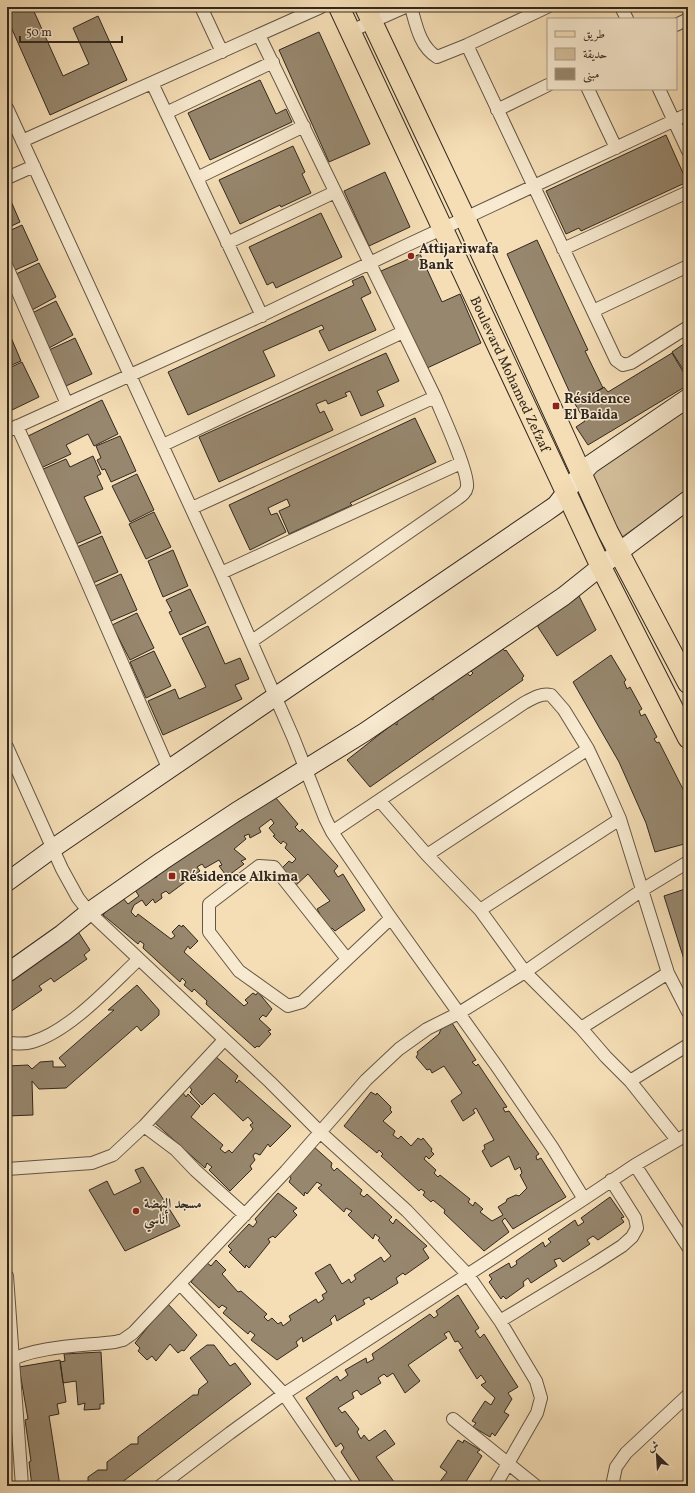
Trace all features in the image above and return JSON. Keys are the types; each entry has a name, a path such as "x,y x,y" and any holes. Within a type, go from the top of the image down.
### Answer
{"main road":[{"name":"Boulevard Mohamed Zefzaf","path":"340,7 442,229 601,567 688,738"},
{"name":"Boulevard Mohamed Zefzaf","path":"369,14 465,218 581,474 619,552 688,683"}],"street":[{"path":"201,7 222,52"},
{"path":"22,141 260,36 321,7"},
{"path":"351,31 369,14 405,7"},
{"path":"411,7 420,38 431,53 437,57 547,7"},
{"path":"621,7 626,18"},
{"path":"677,24 688,19"},
{"path":"252,641 463,494 467,488 461,463 435,397 260,36"},
{"path":"466,45 616,360 623,365 635,361 688,327"},
{"path":"166,113 273,62"},
{"path":"152,83 262,316"},
{"path":"497,110 547,85"},
{"path":"588,90 616,148"},
{"path":"660,90 688,151"},
{"path":"7,108 252,641 332,832 552,1147 584,1199"},
{"path":"169,770 79,564 12,429 262,316 370,263 688,114"},
{"path":"197,178 304,126"},
{"path":"7,178 34,166"},
{"path":"227,243 335,192"},
{"path":"563,249 688,192"},
{"path":"593,311 688,266"},
{"path":"7,267 67,404"},
{"path":"163,445 403,332"},
{"path":"192,508 435,397"},
{"path":"7,882 52,849 556,505 581,474 601,456 688,398"},
{"path":"221,573 461,463"},
{"path":"7,973 62,934 89,912 236,812 365,732 564,596 688,500"},
{"path":"332,832 524,703 543,694 551,695 564,710 588,749 620,819 668,973 688,1012"},
{"path":"7,747 52,849 71,886 89,912 320,1132 407,1211 468,1275 500,1322 536,1381 541,1398 537,1413 495,1486"},
{"path":"427,855 588,749"},
{"path":"380,801 427,855 480,910 525,972 581,1028 606,1057 630,1081 677,1140"},
{"path":"480,910 620,819"},
{"path":"10,1361 33,1352 115,1342 123,1340 133,1333 245,1215 366,1080 399,1049 427,1029 459,1013 525,972 642,890 688,862"},
{"path":"348,959 274,867 259,866 209,904 209,932 239,971 288,1006 302,1002 348,959 391,918"},
{"path":"7,1043 31,1043 63,1026 87,1008 139,959"},
{"path":"581,1028 668,973"},
{"path":"7,1170 92,1163 113,1155 144,1126 224,1040"},
{"path":"630,1081 688,1046"},
{"path":"144,1126 176,1150 195,1170 245,1215"},
{"path":"160,1486 284,1394 611,1180 688,1134"},
{"path":"635,1165 688,1247"},
{"path":"500,1322 594,1264 632,1237 637,1228 635,1218 611,1180"},
{"path":"7,1276 10,1361 22,1486"},
{"path":"180,1284 284,1394 347,1486"},
{"path":"614,1486 616,1468 626,1453 688,1395"},
{"path":"453,1419 536,1486"}],"green space":[{"path":"688,393 688,491 616,541 581,467"}],"building":[{"path":"7,7 32,7 63,76 89,64 73,28 98,16 127,80 50,115 7,18"},
{"path":"319,32 370,144 329,162 279,50"},
{"path":"260,80 276,114 286,109 292,122 210,160 188,113"},
{"path":"666,135 687,182 581,231 579,228 566,234 546,191"},
{"path":"293,146 305,172 302,174 311,193 281,207 280,205 240,224 219,180"},
{"path":"385,172 410,227 369,246 344,191"},
{"path":"7,192 20,222 7,228"},
{"path":"321,213 342,257 276,288 273,282 267,285 249,247"},
{"path":"22,225 38,260 13,271 7,258 7,232"},
{"path":"537,240 588,350 585,351 603,388 575,404 507,254"},
{"path":"420,254 442,302 460,294 481,343 425,369 381,271"},
{"path":"39,263 56,297 32,310 14,275"},
{"path":"363,276 371,293 361,298 376,330 329,351 319,331 324,329 322,325 263,351 275,376 188,415 168,372 354,285 352,281"},
{"path":"56,301 73,335 49,348 32,313"},
{"path":"7,328 21,361 7,367"},
{"path":"75,338 92,374 66,386 49,350"},
{"path":"688,341 688,377 672,352"},
{"path":"386,353 399,381 377,391 384,406 361,416 350,391 345,393 347,396 328,404 326,400 316,404 320,413 324,411 333,430 219,482 199,437"},
{"path":"672,353 688,380 688,385 588,445 576,427 585,421 575,404 604,387 608,392"},
{"path":"22,362 39,397 12,410 7,399 7,369"},
{"path":"102,400 118,434 94,446 88,434 66,445 71,454 41,468 26,437"},
{"path":"415,418 436,462 350,503 352,505 289,534 279,511 290,506 287,499 268,508 271,515 277,513 286,532 250,550 229,505"},
{"path":"120,436 136,471 111,482 105,469 102,470 97,460 101,458 96,446"},
{"path":"93,456 101,474 97,476 103,489 84,497 101,533 76,544 41,470 66,459 70,467"},
{"path":"137,474 154,510 130,522 112,486"},
{"path":"154,512 171,547 146,559 129,524"},
{"path":"102,536 118,572 93,583 77,547"},
{"path":"173,550 188,586 163,597 148,561"},
{"path":"121,574 137,610 111,621 95,586"},
{"path":"190,589 206,623 180,635 169,612 172,611 166,600"},
{"path":"578,594 596,630 557,656 538,627 538,622"},
{"path":"137,613 154,648 130,660 112,625"},
{"path":"208,626 225,664 240,658 249,679 235,685 242,699 163,735 148,701 175,689 179,699 206,687 182,638"},
{"path":"502,648 505,651 506,650 524,676 522,678 523,680 370,787 347,760 394,723 397,725 397,721 430,698 433,700 433,695 467,673 470,676 473,673 470,670"},
{"path":"154,651 171,686 146,698 130,662"},
{"path":"611,655 626,680 624,682 627,689 630,687 642,709 639,711 641,716 645,714 657,737 654,739 657,743 659,742 687,797 683,798 685,804 688,803 688,843 655,852 646,823 619,762 573,682"},
{"path":"270,791 298,824 295,827 300,832 302,829 338,866 334,871 338,877 343,874 365,910 335,931 332,928 329,930 317,915 320,914 317,909 330,901 308,874 294,887 280,870 289,861 292,863 296,859 285,848 287,844 283,841 281,844 273,836 275,835 269,828 274,823 271,819 259,828 261,832 250,838 249,834 244,836 246,839 234,849 246,859 241,861 244,864 229,875 228,872 225,874 219,866 222,865 219,860 205,868 202,864 197,867 200,871 169,894 166,891 161,894 162,898 155,903 153,899 146,906 142,900 134,905 131,912 136,917 138,914 171,939 175,936 172,932 179,925 182,927 183,925 198,941 190,949 188,946 184,952 244,1006 248,1003 245,1000 253,993 256,995 258,992 272,1009 266,1017 263,1015 259,1019 271,1030 268,1031 271,1034 259,1047 257,1046 255,1048 206,1004 207,1001 194,989 192,992 184,985 186,982 182,978 180,982 143,948 144,944 140,941 138,944 103,915 114,902 122,897 128,904 139,896 135,890 151,879 157,877 154,873 162,867 164,870 234,823 240,821 239,817"},
{"path":"688,888 688,972 664,896"},
{"path":"77,930 90,950 84,955 87,959 54,982 51,978 39,986 42,990 10,1012 7,1011 7,976"},
{"path":"137,985 159,1010 159,1015 141,1031 137,1026 66,1088 39,1089 32,1081 33,1115 7,1116 7,1066 28,1065 32,1069 40,1062 53,1061 53,1067 66,1066 59,1058 114,1010 108,1010"},
{"path":"452,1023 476,1060 472,1062 476,1066 478,1064 507,1107 503,1108 505,1112 509,1111 539,1154 536,1156 537,1160 541,1158 566,1197 513,1229 505,1218 502,1221 509,1232 484,1251 444,1213 445,1210 433,1200 431,1202 423,1195 425,1192 421,1189 419,1191 381,1156 383,1154 379,1150 377,1153 344,1126 371,1092 376,1095 377,1093 391,1107 390,1110 392,1112 383,1121 395,1131 393,1135 398,1139 401,1136 411,1146 418,1138 421,1140 423,1138 434,1154 429,1159 426,1156 424,1159 436,1170 434,1173 438,1177 440,1175 470,1199 468,1202 473,1206 475,1202 483,1209 480,1212 492,1221 503,1215 498,1207 506,1202 507,1199 516,1195 519,1196 527,1188 520,1175 522,1173 520,1167 515,1170 509,1156 491,1167 482,1151 485,1149 484,1145 494,1140 476,1108 473,1110 475,1113 463,1121 451,1101 462,1093 444,1066 432,1073 430,1069 427,1070 416,1057 418,1054 417,1052 439,1034 441,1029"},
{"path":"215,1056 238,1076 235,1081 237,1083 239,1080 291,1126 270,1147 268,1144 260,1155 255,1153 253,1156 255,1160 250,1166 252,1169 230,1191 209,1170 212,1167 207,1163 205,1168 155,1123 175,1098 177,1100 183,1093 186,1097 188,1094 200,1106 191,1117 223,1145 220,1149 225,1153 229,1150 232,1153 253,1129 250,1125 253,1123 248,1117 243,1121 214,1093 202,1105 190,1092 192,1090 189,1086 195,1081 194,1078"},
{"path":"313,1146 332,1163 331,1167 334,1171 337,1168 362,1190 360,1194 364,1197 367,1194 392,1217 389,1220 393,1224 396,1219 427,1246 423,1249 429,1258 405,1275 403,1273 396,1278 398,1283 371,1300 369,1297 363,1300 365,1304 337,1321 335,1315 330,1320 332,1324 303,1342 302,1337 296,1342 298,1346 277,1360 251,1340 255,1335 250,1331 248,1334 223,1313 227,1308 222,1305 219,1308 191,1282 206,1262 211,1266 216,1260 226,1270 222,1274 238,1292 241,1291 267,1314 264,1317 268,1321 272,1318 278,1324 281,1322 283,1326 291,1320 289,1316 316,1299 318,1303 324,1299 322,1295 327,1292 315,1273 330,1264 342,1284 349,1279 351,1283 356,1279 354,1275 381,1257 384,1262 391,1256 378,1240 380,1238 375,1234 373,1239 348,1215 352,1211 346,1208 344,1212 318,1188 322,1185 317,1182 307,1194 305,1192 304,1196 289,1182 291,1178 289,1175"},
{"name":"مسجد النهضة أناسي","path":"143,1167 180,1226 125,1251 89,1190 107,1181 114,1195 141,1182 135,1170"},
{"path":"278,1193 297,1208 293,1211 297,1215 275,1238 273,1236 268,1239 270,1242 249,1268 246,1265 245,1268 229,1252 232,1250 228,1246 249,1224 253,1227 257,1222 255,1219"},
{"path":"610,1197 624,1217 621,1218 624,1222 598,1240 593,1236 587,1240 590,1244 563,1262 560,1258 554,1260 557,1266 531,1283 528,1278 523,1282 524,1286 506,1299 503,1296 501,1299 489,1282 492,1279 489,1275 509,1263 511,1268 517,1264 516,1261 543,1242 545,1247 551,1242 548,1239 575,1220 578,1226 584,1222 581,1218"},
{"path":"458,1295 479,1328 475,1331 480,1338 484,1334 518,1387 508,1393 512,1399 504,1412 509,1415 495,1436 492,1433 490,1437 473,1427 476,1423 472,1421 485,1401 491,1405 495,1398 481,1385 486,1382 481,1375 477,1379 459,1350 463,1348 458,1341 455,1342 449,1331 444,1334 447,1338 408,1365 420,1381 405,1393 393,1373 387,1377 384,1374 378,1378 381,1383 361,1395 357,1390 352,1393 354,1398 338,1408 342,1413 345,1411 359,1429 357,1432 361,1439 364,1435 369,1441 385,1430 395,1444 376,1457 397,1486 363,1486 341,1452 344,1448 341,1443 336,1447 306,1398 337,1376 340,1381 348,1375 345,1370 366,1358 367,1363 374,1359 372,1354 430,1314 434,1318 438,1315 436,1311"},
{"path":"167,1303 197,1335 184,1351 182,1350 178,1353 170,1344 156,1361 152,1356 147,1360 138,1351 140,1348 135,1343"},
{"path":"207,1345 214,1345 230,1366 235,1363 251,1384 117,1486 82,1486 88,1481 88,1477 98,1470 107,1470 107,1462 131,1444 138,1444 138,1437 193,1395 198,1395 199,1389 208,1382 190,1358"},
{"path":"101,1352 104,1404 100,1404 100,1409 84,1410 85,1403 78,1405 76,1381 63,1383 60,1362 65,1361 64,1354"},
{"path":"60,1360 66,1402 57,1404 59,1414 49,1416 60,1486 32,1486 29,1462 31,1461 25,1420 28,1419 19,1367"},
{"path":"458,1440 463,1443 464,1440 480,1450 477,1452 482,1456 465,1483 461,1483 459,1486 426,1486 431,1483 434,1485 439,1483 447,1472 440,1467"}],"place":[{"name":"Attijariwafa Bank","path":"411,256"},
{"name":"Résidence El Baida","path":"556,406"},
{"name":"Résidence Alkima","path":"172,876"},
{"name":"مسجد النهضة أناسي","path":"136,1211"}]}
